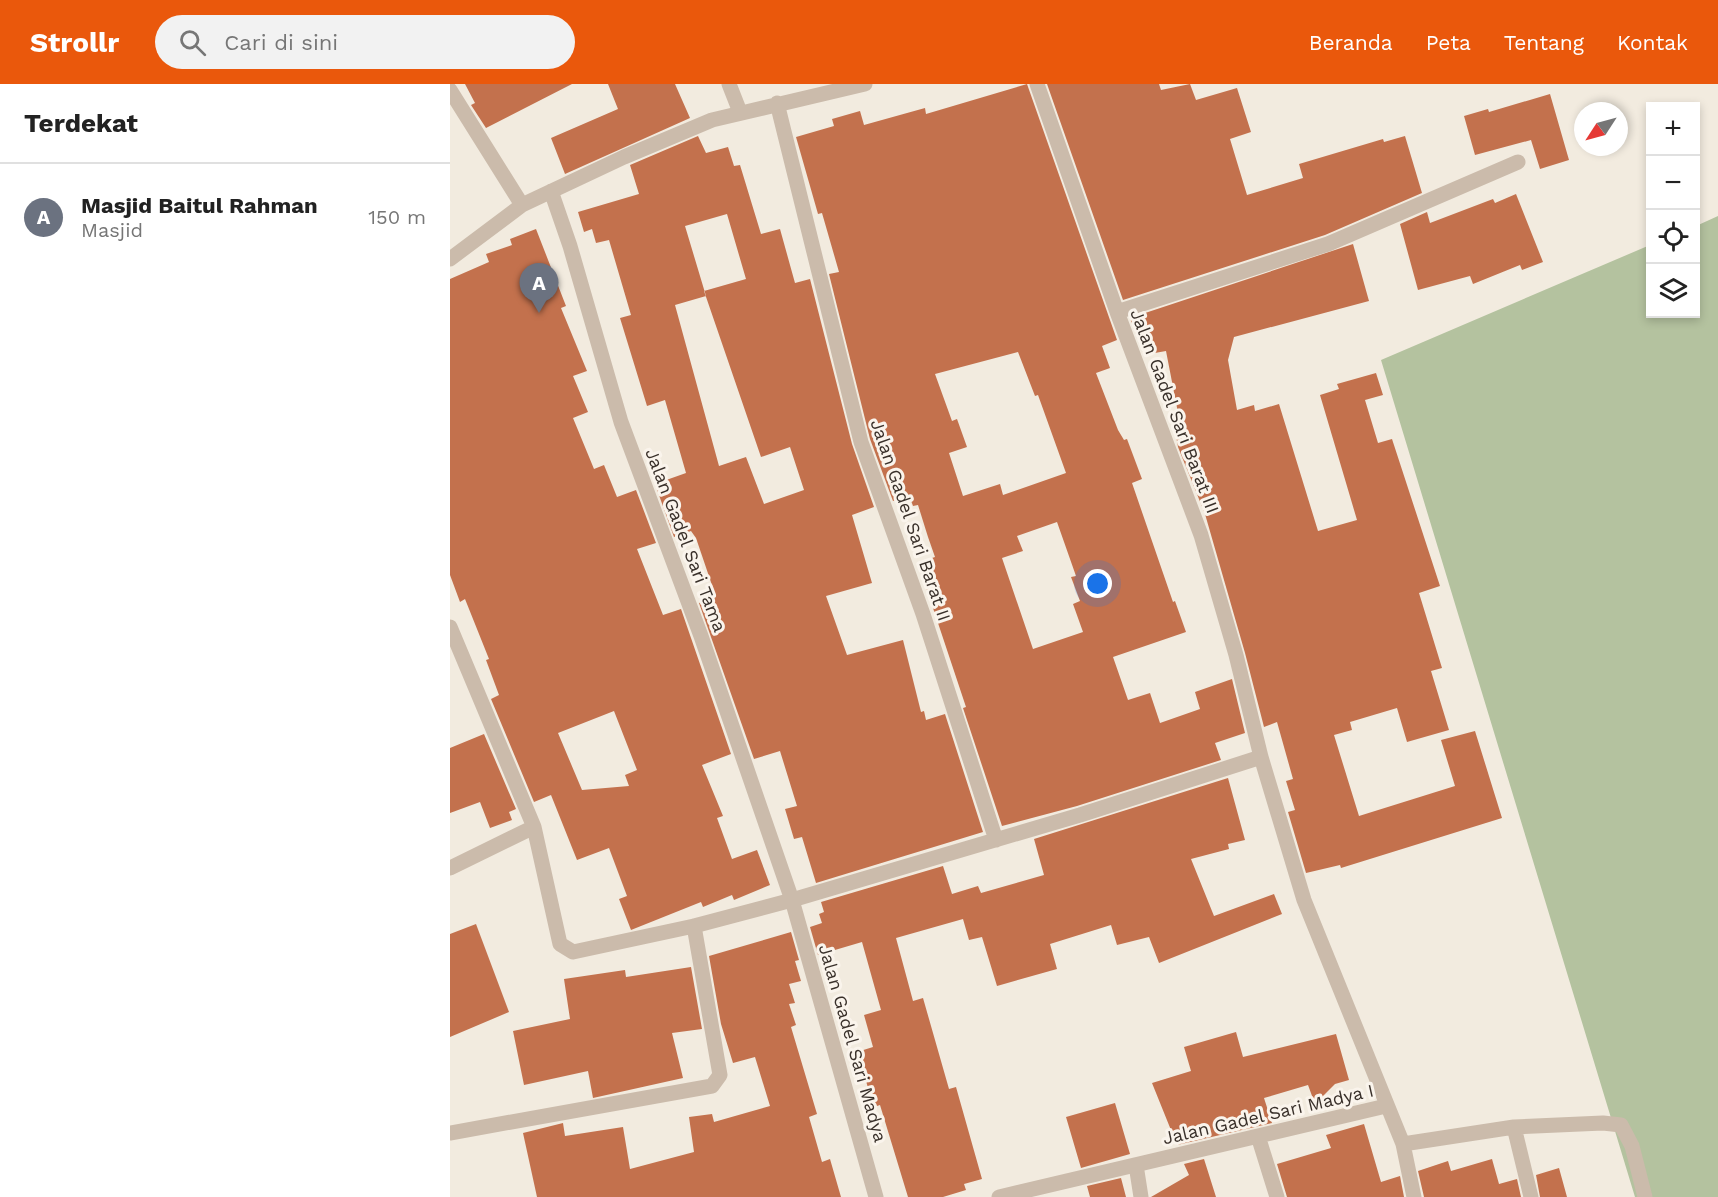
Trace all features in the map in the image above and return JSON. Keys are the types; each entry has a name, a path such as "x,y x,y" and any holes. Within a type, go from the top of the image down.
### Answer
{"street":[{"path":"729,84 740,112"},
{"path":"450,259 522,205 690,129 740,112 865,84"},
{"name":"Jalan Gadel Sari Barat III","path":"1037,84 1117,312 1201,535 1236,655 1261,757 1304,900 1386,1106"},
{"path":"450,90 522,205"},
{"name":"Jalan Gadel Sari Barat II","path":"777,103 861,442 923,614 996,840"},
{"path":"1117,312 1328,244 1518,162"},
{"name":"Jalan Gadel Sari Tama","path":"551,191 570,246 621,422 701,636 792,900"},
{"path":"450,627 534,827 560,944 573,952 694,926 792,900 996,840 1261,757"},
{"path":"450,868 534,827"},
{"name":"Jalan Gadel Sari Madya","path":"792,900 876,1197"},
{"path":"450,1133 712,1086 718,1082 720,1075 694,926"},
{"name":"Jalan Gadel Sari Madya I","path":"1000,1197 1386,1106 1403,1144 1414,1197"},
{"path":"1403,1144 1514,1127 1603,1123 1621,1125 1628,1135 1645,1197"},
{"path":"1514,1127 1531,1197"},
{"path":"1258,1136 1277,1197"},
{"path":"1136,1165 1141,1197"}],"green space":[{"path":"1718,216 1718,1197 1635,1197 1381,360 1646,247 1646,318 1700,318 1700,224"}],"building":[{"path":"465,84 572,84 486,128 471,105 475,103"},
{"path":"608,84 675,84 690,118 565,174 551,138 618,109"},
{"path":"1027,84 1117,340 1102,346 1110,368 1096,373 1118,430 1124,440 1127,439 1142,479 1132,483 1173,602 1175,601 1186,632 1113,657 1128,700 1150,693 1160,723 1200,709 1195,692 1232,679 1245,733 1215,743 1221,760 1077,806 1002,826 963,708 966,707 920,569 932,566 929,559 935,557 918,505 913,506 909,495 893,501 870,439 829,274 839,272 822,213 818,214 796,137 834,126 832,119 860,111 864,125 925,108 926,114","holes":["1018,352 1035,396 1038,395 1066,473 1003,495 1000,484 963,496 949,453 967,447 957,419 952,421 935,374","1057,522 1076,576 1071,577 1080,601 1073,604 1083,632 1033,649 1002,558 1023,551 1017,536"]},
{"path":"1047,84 1159,84 1161,90 1190,84 1196,100 1237,88 1251,132 1230,139 1247,195 1303,178 1299,164 1383,139 1384,142 1405,136 1422,193 1325,235 1123,300"},
{"path":"1550,94 1569,160 1540,169 1531,140 1475,155 1464,116 1488,109 1489,112"},
{"path":"698,136 706,153 728,147 734,166 740,165 761,234 780,229 795,283 810,279 852,444 874,507 852,515 872,583 826,596 847,655 903,640 921,712 924,711 926,720 945,714 983,832 816,883 802,837 794,839 785,809 797,806 780,751 754,759 699,603 716,597 696,538 691,531 674,537 655,484 686,473 665,400 647,406 620,318 631,315 609,240 596,243 592,229 584,232 578,212 639,194 630,165","holes":["727,214 746,279 704,291 685,226","706,296 761,457 790,447 804,490 764,504 746,457 719,466 675,305"]},
{"path":"1516,194 1543,262 1522,270 1520,265 1473,284 1470,276 1418,290 1400,224 1427,212 1430,223 1493,199 1495,203"},
{"path":"536,229 566,306 561,308 587,371 573,376 588,412 573,418 594,469 604,465 617,497 636,490 656,543 637,549 663,615 681,609 731,754 702,765 723,816 717,818 732,859 757,850 770,885 734,900 732,895 703,907 701,902 631,930 619,899 627,896 609,848 577,860 551,795 534,802 491,699 499,695 486,660 489,659 465,599 460,602 450,575 450,279 489,262 486,254 512,245 510,239","holes":["614,711 637,770 625,775 629,786 582,790 558,733"]},
{"path":"1353,244 1369,301 1234,337 1228,360 1237,410 1254,405 1255,411 1279,404 1318,531 1357,520 1320,395 1339,389 1337,384 1376,373 1383,395 1365,400 1378,443 1392,439 1440,586 1419,593 1442,668 1431,671 1449,730 1407,742 1397,708 1350,722 1352,730 1334,735 1359,816 1455,786 1441,740 1475,731 1502,818 1341,868 1340,865 1306,873 1288,812 1295,810 1286,781 1293,779 1277,722 1264,727 1205,514 1178,447 1173,419 1179,418 1166,351 1149,354 1144,330 1136,334 1130,318"},
{"path":"484,734 516,809 509,812 512,820 490,828 480,802 450,813 450,748"},
{"path":"1228,778 1245,840 1228,844 1229,849 1191,859 1214,916 1274,894 1282,914 1159,963 1149,937 1117,945 1111,925 1050,944 1057,969 997,986 982,937 969,940 963,919 896,938 913,1001 923,998 949,1089 956,1087 982,1179 964,1184 966,1190 943,1197 908,1197 880,1105 874,1107 857,1052 873,1047 864,1015 881,1010 862,942 818,955 810,927 822,923 819,914 824,912 821,902 943,866 952,894 978,886 981,893 1044,875 1034,839"},
{"path":"476,924 509,1012 450,1037 450,934"},
{"path":"791,932 799,960 795,961 801,981 789,984 795,1003 789,1004 796,1025 791,1027 817,1114 809,1117 822,1162 830,1159 841,1197 537,1197 523,1133 563,1123 565,1136 623,1127 630,1169 694,1152 689,1117 712,1114 714,1122 770,1106 755,1057 733,1063 721,1024 709,956"},
{"path":"691,967 702,1029 672,1033 683,1078 593,1098 588,1071 524,1085 513,1031 570,1019 564,979 625,970 626,977"},
{"path":"1236,1032 1243,1057 1336,1034 1349,1080 1335,1084 1315,1104 1308,1085 1264,1098 1272,1123 1177,1145 1152,1083 1191,1071 1184,1047"},
{"path":"1115,1103 1130,1154 1081,1168 1066,1117"},
{"path":"1364,1124 1381,1182 1400,1176 1404,1197 1287,1197 1277,1164 1331,1148 1326,1135"},
{"path":"1204,1159 1216,1197 1151,1197 1189,1175 1184,1164"},
{"path":"1492,1159 1499,1184 1517,1179 1521,1197 1424,1197 1418,1171 1448,1161 1451,1171"},
{"path":"1559,1168 1567,1197 1540,1197 1536,1175"},
{"path":"1121,1178 1126,1197 1090,1197 1087,1186"}],"place":[{"name":"Masjid Baitul Rahman","path":"539,313"}]}
